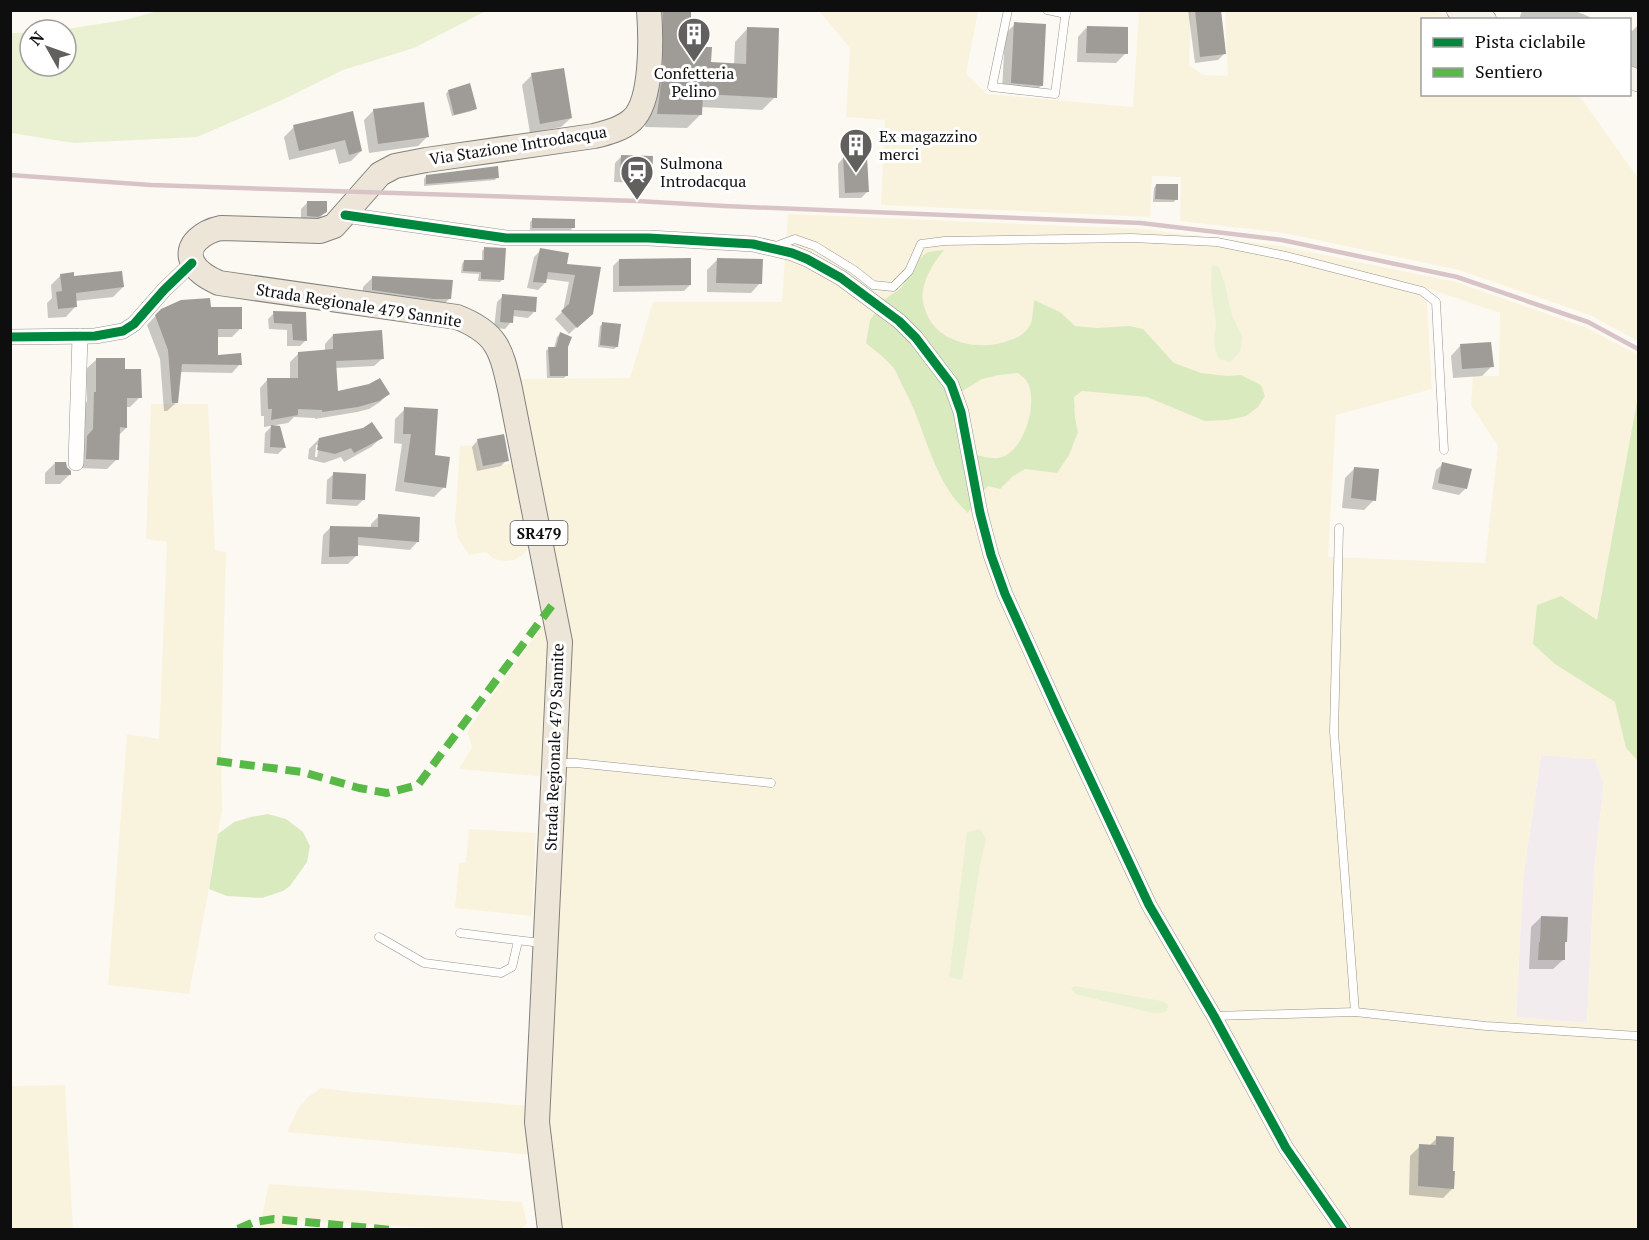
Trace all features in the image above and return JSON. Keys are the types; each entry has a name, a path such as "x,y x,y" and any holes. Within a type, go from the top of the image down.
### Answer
{"main road":[{"name":"Via Stazione Introdacqua","path":"345,215 380,174 395,166 594,136 627,123 641,107 648,76 650,36 648,10"},
{"path":"1457,10 1481,16"},
{"path":"192,263 191,252 194,243 210,230 221,228 320,231 334,226 345,215"},
{"name":"Strada Regionale 479 Sannite","path":"192,263 209,279 219,283 457,317 489,334 502,355 560,642 537,1122 550,1230"}],"street":[{"path":"345,215 506,238 649,238 753,244 772,248 807,259 841,278 899,321 916,338 951,384 961,412 984,534 1005,594 1149,905 1214,1016 1286,1148 1343,1230"},
{"path":"10,337 80,336 123,331 134,324 192,263"},
{"path":"76,463 80,336"}],"lane":[{"path":"1008,10 992,87 1055,94 1066,12 1047,10"},
{"path":"772,248 795,239 815,246 854,270 873,285 893,287 909,271 921,244 944,241 1132,238 1217,242 1286,256 1422,291 1436,303 1444,450"},
{"path":"1339,528 1334,732 1355,1012"},
{"path":"554,763 576,763 771,783"},
{"path":"460,933 546,944"},
{"path":"379,937 424,963 501,973 512,967 518,940"},
{"path":"1214,1016 1355,1012 1486,1026 1638,1036"}],"shaded area":[{"path":"1429,10 1460,18 1421,18 1421,96 1578,96 1581,98 1638,178 1638,341 1590,315 1459,270 1284,233 1180,221 1181,177 1152,176 1150,217 881,205 885,120 846,117 850,48 819,11 978,11 966,74 987,94 1133,107 1139,11 1191,11 1189,65 1203,75 1228,76 1225,11"},
{"path":"788,214 1141,229 1281,246 1456,282 1585,327 1638,355 1638,1229 560,1229 547,1122 569,641 519,379 630,378 653,302 782,302","holes":["1426,288 1500,313 1499,376 1473,376 1471,405 1498,446 1485,563 1328,557 1336,415 1432,389","1541,755 1595,759 1604,783 1595,863 1587,1023 1516,1017 1523,878"]},
{"path":"151,404 208,404 215,550 226,552 221,749 222,810 189,994 108,985 127,734 159,739 167,542 146,539"},
{"path":"475,445 480,469 519,462 530,543 526,551 514,560 494,559 486,552 469,555 458,538 455,522 460,446"},
{"path":"547,619 552,657 548,777 459,769 472,748 467,731"},
{"path":"1541,755 1595,759 1604,783 1595,863 1587,1023 1516,1018 1523,878"},
{"path":"469,829 536,833 532,916 455,908 459,863 466,862"},
{"path":"65,1085 73,1229 11,1229 11,1086"},
{"path":"321,1088 529,1106 532,1155 287,1132 298,1109 307,1098"},
{"path":"269,1184 522,1202 527,1223 521,1229 466,1230 294,1220 292,1229 255,1230 259,1228"}],"green space":[{"path":"158,10 486,11 414,48 343,70 280,101 197,137 74,143 11,133 11,33 18,33 18,78 78,78 78,27 125,20"},
{"path":"944,250 926,280 923,293 924,305 930,321 938,330 960,342 986,345 1016,338 1025,332 1030,324 1034,300 1060,312 1075,326 1097,328 1129,326 1143,329 1174,363 1201,373 1241,375 1261,385 1265,396 1258,407 1246,416 1205,421 1147,397 1082,391 1074,397 1078,432 1069,455 1057,473 1025,469 1012,477 1000,489 988,486 968,513 945,485 910,401 893,367 866,343 870,320 885,299 901,288 920,258 928,252","holes":["1018,373 1030,388 1031,399 1030,412 1022,437 1007,455 998,458 975,455 961,392 982,379"]},
{"path":"1212,265 1219,267 1232,315 1242,337 1240,352 1230,362 1219,359 1215,349 1216,325 1211,287"},
{"path":"1638,396 1638,761 1626,748 1615,702 1555,664 1533,644 1537,605 1561,596 1597,620"},
{"path":"268,814 286,819 303,832 310,846 307,862 290,886 283,891 262,898 227,896 209,889 218,834 234,822"},
{"path":"980,829 986,839 962,980 949,977 967,832"},
{"path":"1075,986 1162,1001 1168,1005 1167,1011 1153,1013 1075,994 1071,988"}],"building":[{"name":"Confetteria Pelino","path":"663,10 691,10 691,22 702,22 700,47 712,47 711,62 746,64 747,27 779,28 777,98 703,94 702,115 657,114 663,69"},
{"path":"1195,10 1221,10 1226,54 1200,57"},
{"path":"1014,22 1046,24 1043,86 1011,83"},
{"path":"1087,26 1128,27 1128,54 1086,53"},
{"path":"564,68 572,118 540,124 531,73"},
{"path":"470,83 477,109 454,115 448,90"},
{"path":"424,102 429,137 378,144 373,109"},
{"path":"353,111 362,151 349,155 345,140 299,151 293,125"},
{"path":"621,155 653,156 652,177 620,176"},
{"name":"Ex magazzino merci","path":"843,156 867,156 869,192 845,193"},
{"path":"498,166 499,178 426,184 426,175"},
{"path":"1156,184 1178,184 1178,200 1155,199"},
{"path":"307,201 327,201 327,212 318,217 307,216"},
{"path":"532,218 575,219 575,228 532,228"},
{"path":"484,247 506,248 504,280 481,279 481,272 463,271 464,260 484,260"},
{"path":"540,248 569,253 567,264 601,267 593,314 577,328 561,311 569,304 575,275 548,272 546,283 533,282"},
{"path":"691,258 691,285 619,286 619,259"},
{"path":"717,258 763,259 762,284 716,283"},
{"path":"122,271 124,287 76,293 77,307 58,309 56,292 62,291 60,274 74,272 74,276"},
{"path":"372,276 453,280 451,299 433,299 372,290"},
{"path":"502,294 537,297 536,312 514,310 513,323 500,322"},
{"path":"210,298 211,307 242,307 242,329 218,329 218,355 241,353 242,365 182,364 178,403 172,403 168,350 155,315 161,309 181,300"},
{"path":"273,311 306,312 307,341 293,340 292,324 274,323"},
{"path":"602,322 621,324 618,347 600,345"},
{"path":"382,330 384,359 336,361 338,391 369,384 380,378 390,394 379,401 358,407 322,412 322,410 298,409 298,415 271,420 272,409 268,409 267,378 298,378 298,352 333,349 333,334"},
{"path":"560,332 572,337 568,347 568,376 550,376 548,347 556,347"},
{"path":"1491,342 1494,367 1462,369 1460,344"},
{"path":"96,358 125,358 125,369 141,369 142,398 127,398 127,428 120,427 119,460 86,459 87,436 93,429"},
{"path":"404,407 438,409 435,455 450,457 446,488 404,482 411,434 403,434"},
{"path":"372,422 383,438 354,453 351,448 335,454 317,450 319,438 363,428"},
{"path":"271,425 280,426 286,448 270,447"},
{"path":"504,434 509,461 483,466 477,439"},
{"path":"55,462 66,462 71,475 55,475"},
{"path":"1442,462 1472,469 1467,489 1438,483"},
{"path":"1354,467 1379,469 1376,501 1351,498"},
{"path":"333,472 366,474 365,500 332,499"},
{"path":"378,514 420,517 419,542 358,537 358,556 329,557 330,526 378,527"},
{"path":"1541,916 1568,917 1565,960 1538,960"},
{"path":"1436,1136 1454,1137 1454,1189 1418,1186 1419,1144 1436,1145"}],"railway":[{"path":"10,175 151,185 637,201 1141,223 1282,240 1457,277 1588,322 1638,349"}],"marked path":[{"path":"217,761 302,772 359,788 387,793 418,785 553,604"},
{"path":"238,1229 254,1222 274,1219 392,1230"}],"cycle path":[{"path":"345,215 506,238 649,238 753,244 792,253 841,278 899,321 916,338 951,384 961,412 980,513 991,555 1005,594 1149,905 1214,1016 1286,1148 1343,1230"},
{"path":"10,337 95,336 123,331 134,324 192,263"}],"place":[{"name":"Confetteria Pelino","path":"694,63"},
{"name":"Ex magazzino merci","path":"856,174"},
{"name":"Sulmona Introdacqua","path":"637,201"}]}
